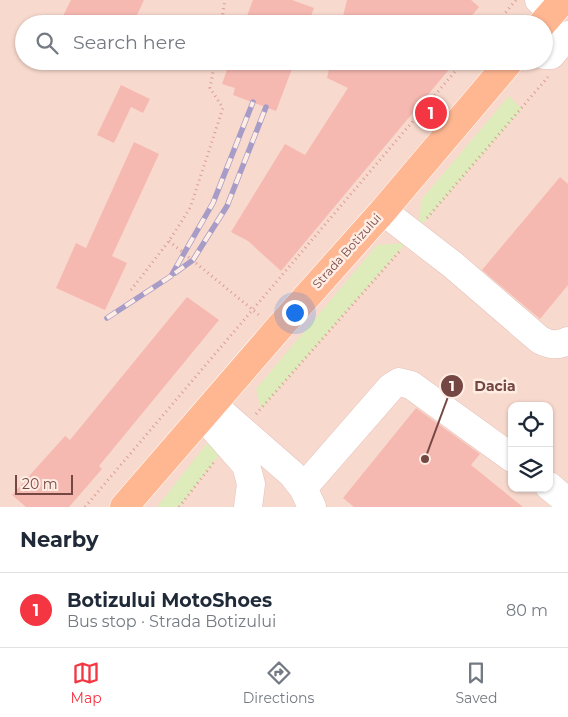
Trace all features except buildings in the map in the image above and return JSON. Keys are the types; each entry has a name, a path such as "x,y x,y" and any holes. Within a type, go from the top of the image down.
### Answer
{"main road":[{"name":"Strada Botizului","path":"124,507 502,70"}],"lane":[{"path":"553,54 568,35"},
{"path":"383,210 453,265 540,340 549,345 560,345 568,341"},
{"path":"208,410 234,438 292,474 308,497 391,387 399,382 411,384 508,455"},
{"path":"234,438 252,484 248,507"},
{"path":"553,489 568,502"}],"path":[{"path":"222,15 225,0"},
{"path":"504,15 516,0"},
{"path":"131,290 169,241 190,208 223,108 210,88 213,70"},
{"path":"85,507 456,70"},
{"path":"179,507 234,438 413,235 543,70"},
{"path":"169,241 253,311"}],"shaded area":[{"path":"0,0 568,0 568,507 0,507"}],"green space":[{"path":"509,96 522,109 419,228 421,200"},
{"path":"406,243 261,409 256,389 377,245"},
{"path":"216,432 227,445 179,507 157,507"}],"railway":[{"path":"107,318 171,276 213,203 253,102"},
{"path":"175,273 193,260 227,206 266,107"}],"place":[{"name":"Botizului MotoShoes","path":"431,113"},
{"name":"Dacia","path":"425,459"}]}
